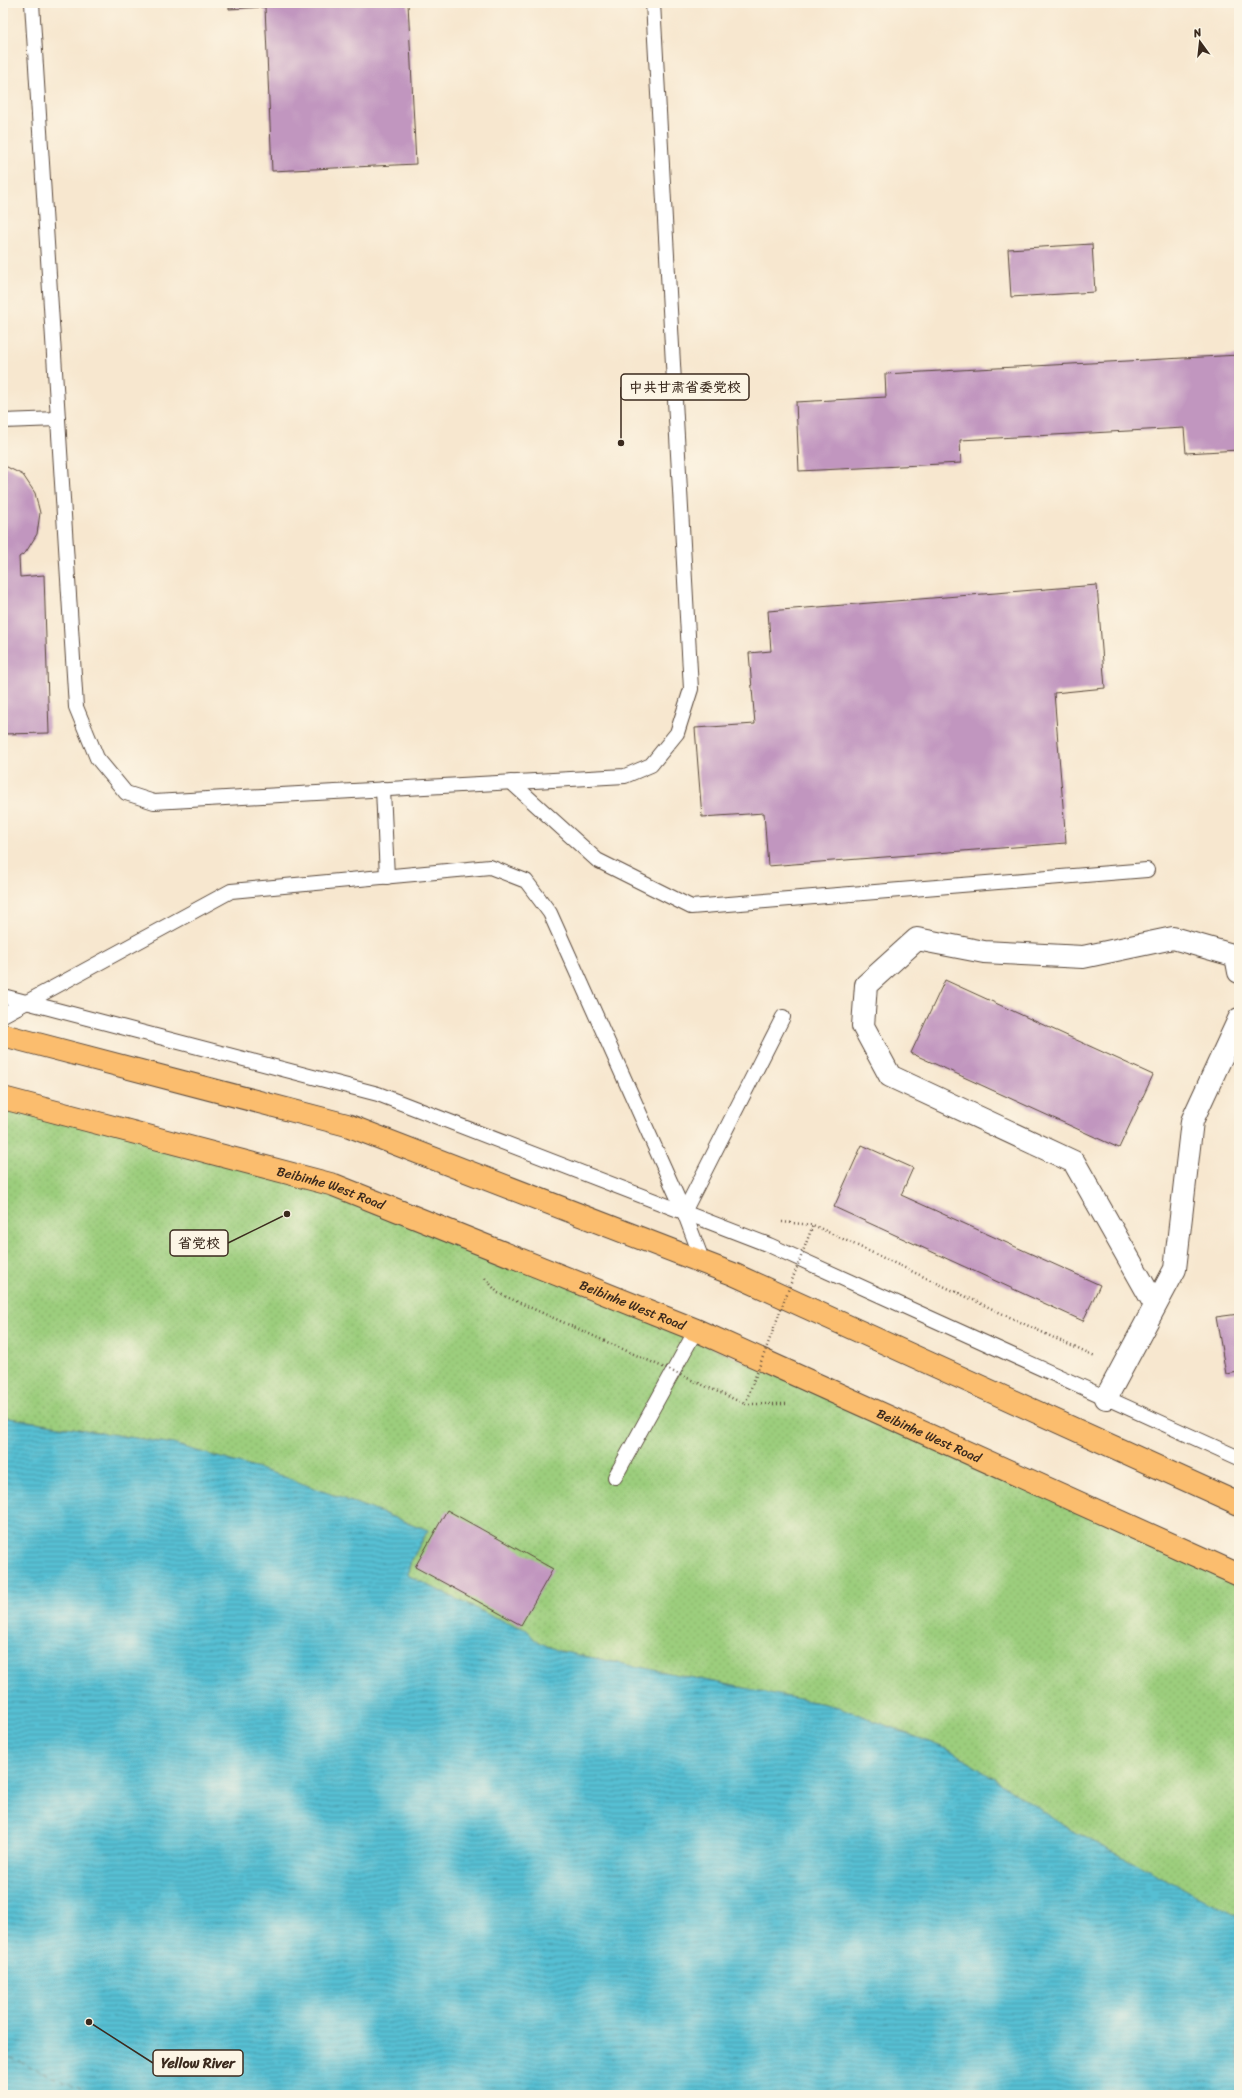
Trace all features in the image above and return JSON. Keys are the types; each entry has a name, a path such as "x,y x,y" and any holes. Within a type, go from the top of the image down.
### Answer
{"main road":[{"path":"3,1035 347,1125 703,1262 1239,1504"},
{"name":"Beibinhe West Road","path":"3,1098 334,1185 696,1330 1239,1575"}],"street":[{"path":"1156,1305 1074,1162 890,1076 863,1026 866,985 917,939 984,952 1083,957 1172,938 1236,956 1239,972"},
{"path":"1106,1398 1174,1269 1192,1121 1239,1019"}],"lane":[{"path":"32,3 76,707 97,758 126,793 154,802 625,776 651,765 678,733 691,689 653,3"},
{"path":"3,421 58,419"},
{"path":"511,782 597,860 691,907 1147,870"},
{"path":"383,789 386,877"},
{"path":"3,1015 24,1002 231,891 490,867 526,881 550,913 684,1212 703,1262"},
{"path":"3,996 378,1094 769,1246 1239,1458"},
{"path":"684,1212 783,1017"},
{"path":"615,1477 696,1330"}],"path":[{"path":"498,1293 745,1404 813,1225 1121,1370"}],"green space":[{"path":"3,1098 334,1185 1239,1575 1239,1917 1071,1830 952,1751 839,1707 559,1651 538,1642 527,1630 491,1616 407,1575 411,1561 428,1530 279,1475 173,1444 3,1417"}],"water":[{"path":"3,1417 173,1444 279,1475 428,1530 411,1561 407,1575 491,1616 527,1630 538,1642 559,1651 839,1707 952,1751 1071,1830 1239,1917 1239,2095 3,2095"}],"building":[{"path":"229,3 408,3 416,164 272,171 265,7 229,9"},
{"path":"1092,244 1095,292 1011,297 1008,249"},
{"path":"1239,355 1239,450 1186,453 1184,428 960,440 961,463 799,471 796,402 886,397 885,374"},
{"path":"3,465 23,475 35,493 40,513 37,534 26,552 19,557 20,577 44,575 49,733 3,734"},
{"path":"1097,585 1105,688 1054,693 1066,843 768,866 764,813 702,817 695,728 755,724 749,653 771,651 768,611"},
{"path":"945,980 1153,1075 1119,1148 911,1053"},
{"path":"862,1145 913,1168 901,1195 1100,1285 1083,1321 834,1207"},
{"path":"1239,1314 1239,1372 1226,1374 1216,1317"},
{"path":"447,1510 553,1569 521,1625 415,1567"}],"ferry route":[{"path":"3,2054 93,2095"}],"place":[{"name":"中共甘肃省委党校","path":"621,443"},
{"name":"省党校","path":"287,1214"},
{"name":"Yellow River","path":"89,2022"}]}
